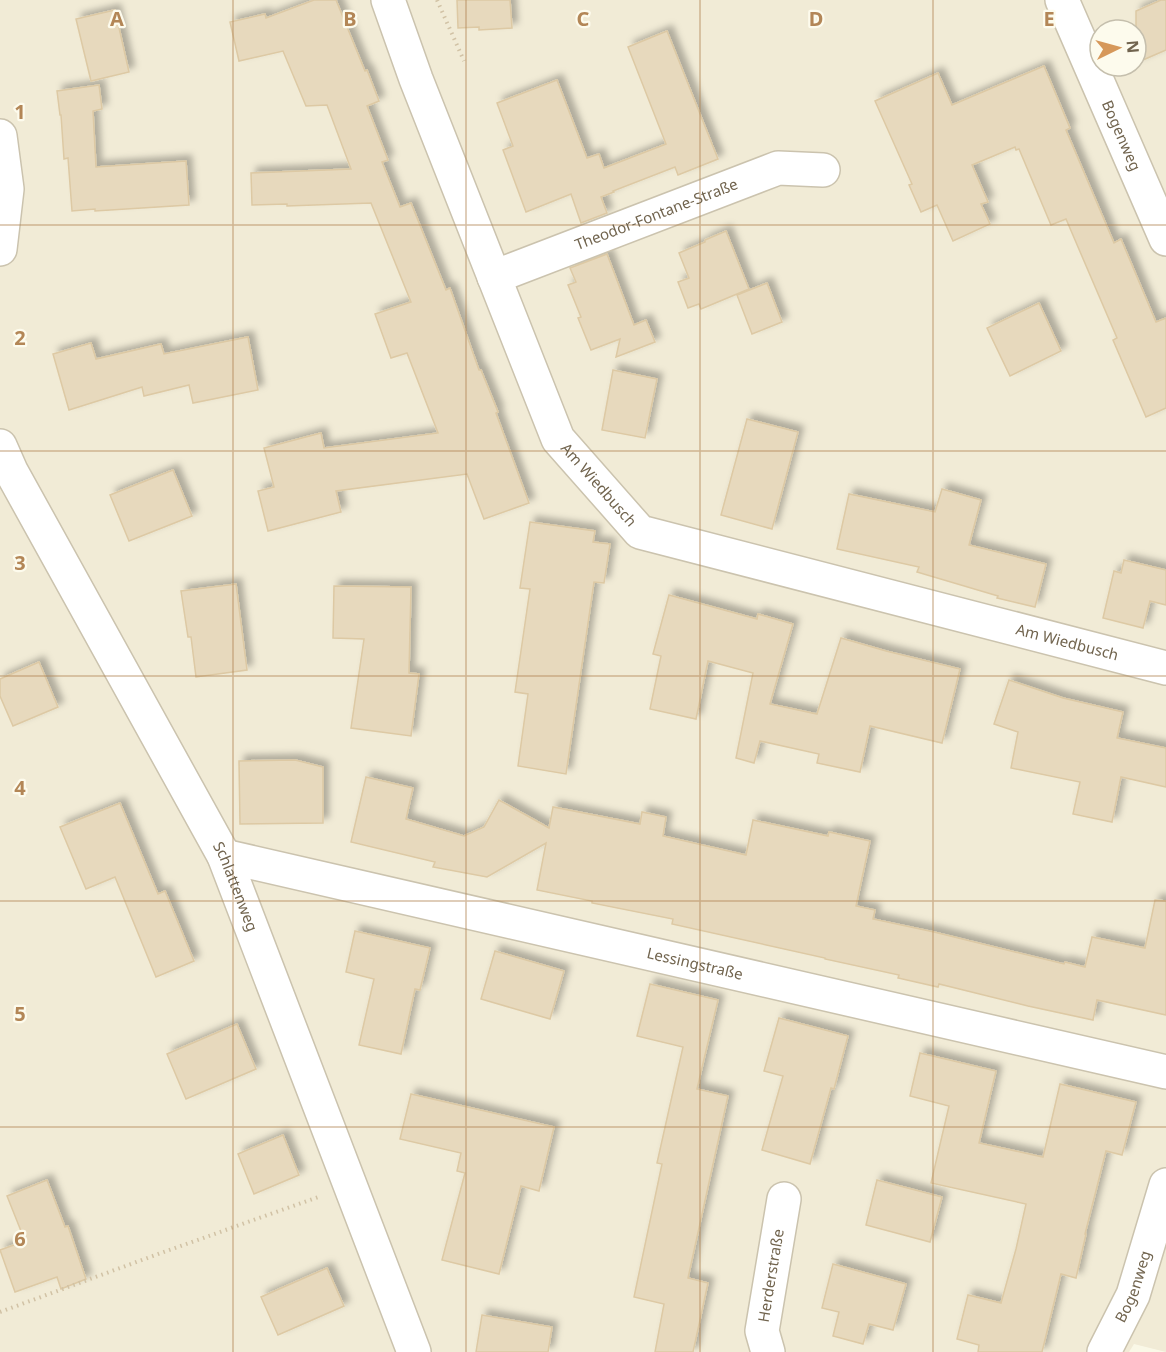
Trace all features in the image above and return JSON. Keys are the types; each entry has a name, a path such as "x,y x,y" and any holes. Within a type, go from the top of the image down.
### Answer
{"street":[{"name":"Am Wiedbusch","path":"388,0 420,89 558,439 640,532 1166,668"},
{"name":"Bogenweg","path":"1062,0 1166,239"},
{"path":"0,136 7,189 0,249"},
{"name":"Theodor-Fontane-Straße","path":"494,276 778,168 823,170"},
{"name":"Schlattenweg","path":"0,446 11,471 224,856 414,1352"},
{"name":"Lessingstraße","path":"224,856 1166,1072"},
{"name":"Bogenweg","path":"1104,1352 1133,1295 1166,1185"},
{"name":"Herderstraße","path":"768,1352 762,1331 784,1198"}],"path":[{"path":"437,0 464,61"},
{"path":"0,1312 350,1185"}],"shaded area":[{"path":"0,0 1166,0 1166,1352 1134,1344 1129,1352 0,1352"}],"building":[{"path":"314,0 336,0 365,71 367,70 379,101 367,106 388,160 382,162 400,207 411,203 446,290 450,288 479,370 481,370 498,412 496,413 529,503 484,519 467,474 336,491 341,512 268,531 258,491 274,487 264,448 321,433 324,448 438,433 407,353 391,358 375,314 411,302 371,203 252,205 251,173 351,169 327,105 306,106 283,51 239,61 230,22 265,14 266,18"},
{"path":"457,0 510,0 512,28 479,30 479,27 458,28"},
{"path":"1166,0 1166,50 1148,58 1148,18 1136,18 1136,11"},
{"path":"115,10 129,72 91,81 76,19"},
{"path":"667,31 718,159 678,175 675,167 613,191 601,197 607,213 581,223 571,194 526,212 503,150 513,146 497,103 557,80 587,158 599,154 604,168 666,144 628,47"},
{"path":"1044,66 1070,128 1066,130 1114,243 1121,239 1156,322 1166,318 1166,408 1146,417 1113,340 1117,338 1066,219 1051,225 1019,149 1016,150 1015,147 972,165 988,202 981,204 990,224 953,241 937,205 921,212 909,185 912,184 875,101 938,73 952,105"},
{"path":"99,85 102,109 93,111 96,167 186,161 189,205 72,211 68,158 64,159 57,91"},
{"path":"726,231 749,289 701,309 699,304 688,308 678,282 689,278 679,253"},
{"path":"607,254 634,325 646,320 655,342 616,357 620,339 591,350 568,285 576,282 570,268"},
{"path":"767,283 782,322 752,334 737,295"},
{"path":"1039,303 1061,351 1010,376 987,328"},
{"path":"248,337 258,390 193,403 189,385 144,396 142,387 69,410 53,354 91,343 96,359 161,344 164,354"},
{"path":"613,370 657,379 645,438 602,430"},
{"path":"747,419 798,432 772,529 721,515"},
{"path":"173,470 192,516 129,541 110,495"},
{"path":"942,489 981,500 969,545 1046,564 1035,607 997,598 998,596 917,572 919,567 837,549 849,494 935,512"},
{"path":"530,522 595,531 593,542 610,544 604,583 594,582 566,774 518,766 528,694 515,692 530,589 520,588"},
{"path":"1124,560 1166,570 1166,605 1150,601 1143,628 1103,618 1114,571 1121,573"},
{"path":"236,584 247,670 196,677 191,637 188,637 181,591"},
{"path":"334,586 411,587 409,673 419,674 411,736 351,728 364,639 333,638"},
{"path":"669,595 757,619 758,614 793,624 770,704 817,714 841,638 960,669 942,743 870,726 860,772 817,763 819,754 760,741 754,763 736,758 753,673 708,661 696,719 650,709 661,656 653,654"},
{"path":"39,662 58,707 13,726 0,696 0,679"},
{"path":"1009,680 1063,698 1123,712 1117,738 1166,748 1166,787 1121,777 1112,822 1073,814 1080,782 1011,768 1018,732 994,724"},
{"path":"295,760 323,767 323,823 240,824 239,761"},
{"path":"366,777 413,788 406,819 464,836 484,827 499,800 549,828 553,807 640,824 642,812 666,817 663,836 746,855 753,820 828,836 829,832 870,841 856,906 875,910 873,919 1064,964 1065,962 1085,967 1092,937 1145,948 1155,900 1166,901 1166,1015 1097,1000 1093,1020 939,984 938,987 898,978 899,975 672,924 673,919 537,890 546,843 487,877 433,867 435,862 351,842"},
{"path":"120,803 158,894 165,891 194,961 156,977 115,877 86,889 60,827"},
{"path":"355,931 430,948 420,990 415,989 401,1054 359,1045 374,979 346,972"},
{"path":"495,951 564,971 550,1019 481,999"},
{"path":"650,984 718,1000 697,1089 728,1096 688,1278 708,1283 693,1352 655,1352 664,1304 634,1297 662,1164 657,1163 683,1047 637,1036"},
{"path":"779,1018 848,1036 810,1164 762,1150 783,1076 764,1071"},
{"path":"237,1024 256,1069 186,1099 167,1054"},
{"path":"920,1053 996,1071 979,1143 1043,1157 1060,1084 1136,1102 1122,1155 1106,1151 1076,1278 1061,1274 1042,1352 978,1352 979,1345 957,1339 968,1295 1001,1303 1026,1204 931,1183 949,1106 910,1096"},
{"path":"411,1094 554,1127 539,1191 521,1186 499,1274 442,1260 465,1173 457,1171 461,1153 400,1139"},
{"path":"283,1135 299,1175 254,1194 238,1154"},
{"path":"47,1180 65,1227 68,1226 86,1279 61,1289 57,1277 15,1292 0,1250 25,1241 7,1196"},
{"path":"877,1180 942,1197 930,1242 866,1225"},
{"path":"833,1264 906,1284 893,1330 869,1324 863,1344 833,1336 839,1312 822,1308"},
{"path":"327,1268 344,1306 278,1335 261,1297"},
{"path":"482,1315 552,1327 548,1352 476,1352"}]}
